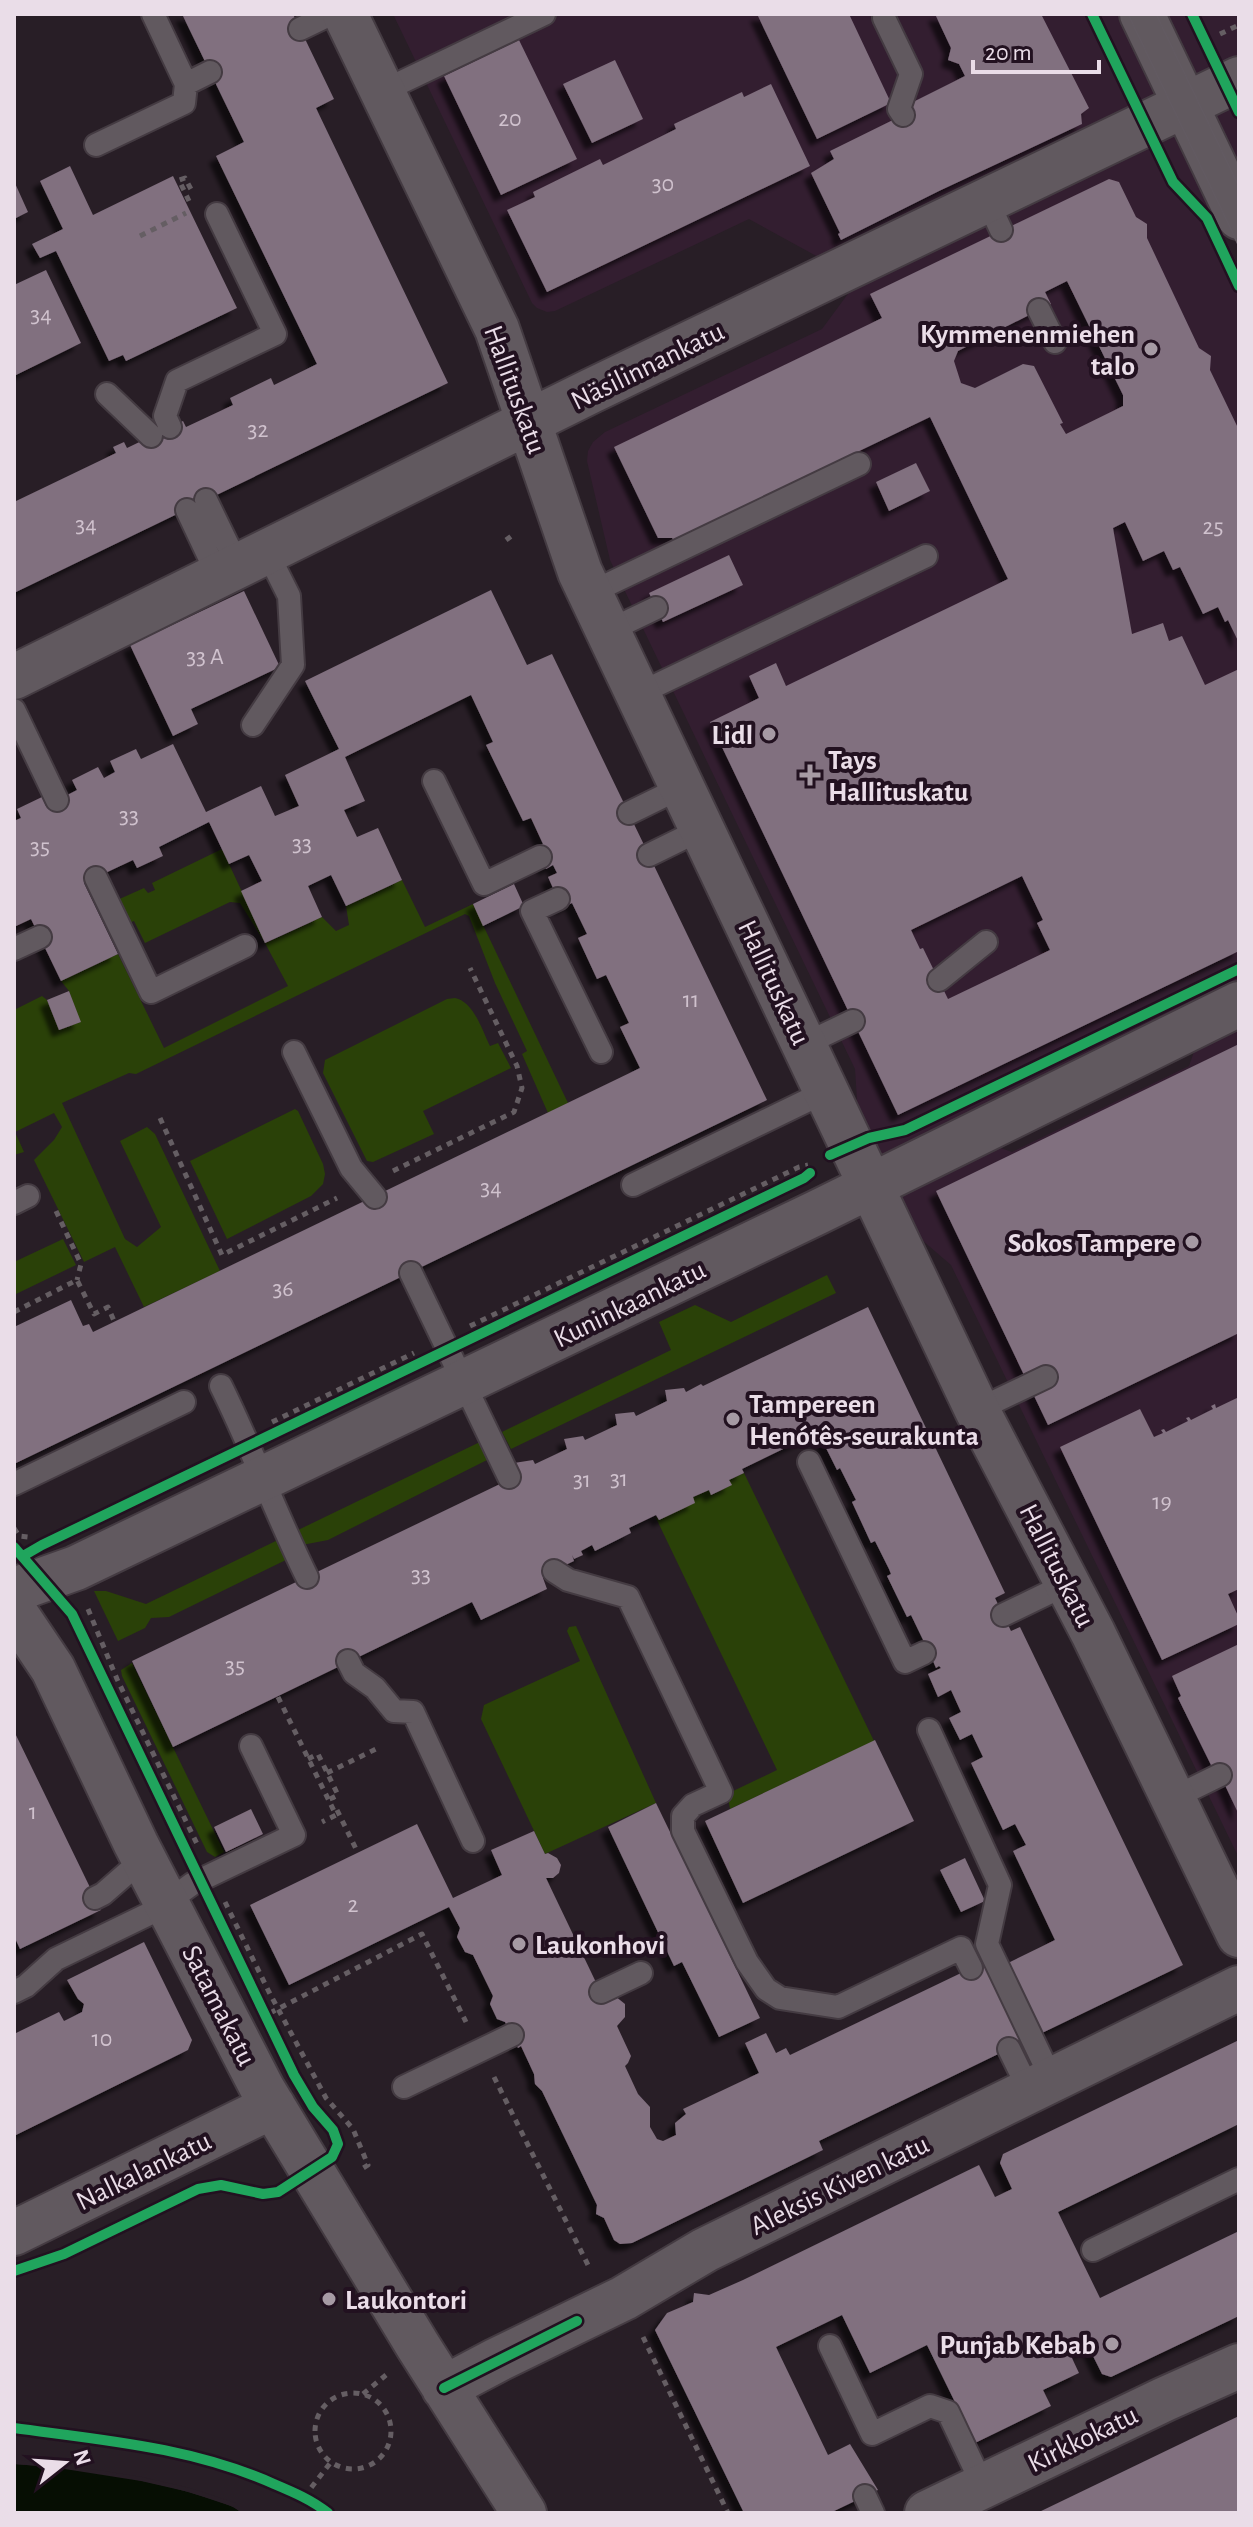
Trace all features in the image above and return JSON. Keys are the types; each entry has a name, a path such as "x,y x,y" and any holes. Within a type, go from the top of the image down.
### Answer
{"street":[{"name":"Hallituskatu","path":"345,14 497,329 580,572 986,1427 1067,1584 1239,1935"},
{"path":"1142,14 1239,217"},
{"name":"Näsilinnankatu","path":"14,677 529,422 1239,79"},
{"name":"Kuninkaankatu","path":"14,1590 76,1568 256,1462 456,1366 870,1186 1239,1004"},
{"name":"Satamakatu","path":"14,1611 53,1669 136,1844 273,2106 444,2388"},
{"name":"Aleksis Kiven katu","path":"444,2388 624,2298 705,2250 1239,1988"},
{"name":"Nalkalankatu","path":"14,2233 273,2106"},
{"name":"Kirkkokatu","path":"927,2513 1239,2366"},
{"path":"444,2388 524,2513"}],"lane":[{"path":"96,145 184,103 186,84 153,14"},
{"path":"300,29 331,14"},
{"path":"383,91 544,14"},
{"path":"884,18 911,74 899,109 903,115"},
{"path":"186,84 210,72"},
{"path":"107,394 160,432 177,381 275,334 217,214"},
{"path":"1039,310 1055,342"},
{"path":"599,612 859,464"},
{"path":"196,505 241,565 289,596 293,665 253,725"},
{"path":"638,694 926,556"},
{"path":"599,612 656,608"},
{"path":"14,710 57,800"},
{"path":"434,781 484,884 540,857"},
{"path":"629,813 682,787"},
{"path":"649,855 702,829"},
{"path":"96,878 151,992 245,946"},
{"path":"558,899 532,911 601,1052"},
{"path":"14,949 40,937"},
{"path":"939,980 986,942"},
{"path":"805,1044 853,1021"},
{"path":"294,1052 351,1168 375,1197"},
{"path":"633,1185 827,1091"},
{"path":"411,1273 509,1477"},
{"path":"986,1427 1046,1377"},
{"path":"221,1386 307,1577"},
{"path":"14,1484 184,1402"},
{"path":"809,1462 905,1662 924,1653"},
{"path":"554,1571 568,1580 628,1597 721,1792 693,1805 683,1816 683,1831 747,1962 766,1989 780,1998 838,2007 961,1948 971,1968"},
{"path":"1003,1615 1067,1584"},
{"path":"348,1661 354,1673 375,1688 394,1711 413,1712 473,1841"},
{"path":"929,1730 1000,1885 987,1944 1040,2085"},
{"path":"95,1898 127,1873 158,1882 212,1875 294,1835 251,1746"},
{"path":"1173,1798 1220,1775"},
{"path":"14,1992 26,1986 56,1959 155,1911 158,1882"},
{"path":"601,1992 641,1973"},
{"path":"404,2087 512,2035"},
{"path":"1009,2049 1040,2085"},
{"path":"1093,2250 1239,2179"},
{"path":"830,2346 872,2434 930,2406 948,2412 983,2486"}],"path":[{"path":"1220,34 1239,25"},
{"path":"140,236 193,208 179,180 185,178 187,181"},
{"path":"506,540 514,534"},
{"path":"21,1200 54,1206 81,1264 77,1280 94,1314 108,1307 114,1321"},
{"path":"14,1312 77,1280"},
{"path":"256,1462 456,1366 519,1315"},
{"path":"15,1533 29,1537"},
{"path":"83,1597 117,1679 278,2008 326,2098 353,2129 368,2165"},
{"path":"278,1697 324,1790"},
{"path":"327,1773 378,1748"},
{"path":"308,1759 318,1754 338,1795 332,1798 358,1853"},
{"path":"265,2016 422,1934 595,2278"},
{"path":"259,2002 271,2028"},
{"path":"642,2334 728,2513"},
{"path":"351,2393 375,2400 390,2422 391,2435 387,2447 368,2466 342,2468 331,2462 322,2454 317,2443 316,2420 321,2409 339,2395 351,2393"},
{"path":"289,2491 309,2500 331,2462"}],"shaded area":[{"path":"393,14 1118,14 1160,103 820,258 749,219 555,311 547,312 532,303"},
{"path":"1167,14 1239,14 1239,65 1200,84"},
{"path":"1239,93 1239,166 1211,107"},
{"path":"1171,126 1239,267 1239,986 886,1156 877,1152 858,1115 855,1069 610,560 587,461 588,451 605,432 822,329 853,287"},
{"path":"1227,1028 1239,1032 1239,1858 951,1265 915,1234 894,1189 989,1144 1012,1152 1189,1066 1197,1043"},
{"path":"14,2464 88,2472 161,2485 221,2502 242,2513 14,2513"}],"green space":[{"path":"222,849 266,943 322,917 336,931 349,925 346,906 402,880 425,927 473,904 568,1103 548,1113 522,1054 527,1051 495,983 469,916 465,914 136,1074 129,1073 62,1103 125,1239 137,1247 161,1227 120,1141 147,1127 155,1134 220,1271 144,1307 115,1247 84,1262 34,1160 62,1127 54,1113 15,1132 24,1152 14,1155 14,1010 42,996 47,1000 59,1030 80,1022 69,991 61,981 118,954 164,1048 288,986 240,903 230,902 145,943 134,921 126,924 115,901 144,888 148,893 155,890 152,883"},
{"path":"455,998 472,1011 490,1046 498,1043 511,1068 423,1111 434,1134 373,1162 367,1161 323,1073 325,1060 447,999"},
{"path":"295,1109 323,1164 323,1184 311,1196 227,1239 190,1161"},
{"path":"63,1239 76,1265 14,1295 14,1262"},
{"path":"827,1275 836,1293 511,1449 502,1432 671,1350 659,1322 695,1305 731,1322"},
{"path":"482,1441 491,1458 328,1540 302,1545 296,1531"},
{"path":"744,1473 874,1741 730,1809 728,1798 731,1792 777,1770 655,1516 659,1520 709,1490 712,1495 731,1485 729,1480"},
{"path":"280,1539 290,1558 169,1617 151,1618 145,1628 118,1641 94,1591 106,1591 146,1604"},
{"path":"576,1626 656,1803 545,1854 481,1719 484,1705 580,1661 567,1631 569,1627"},
{"path":"132,1663 224,1852 215,1857 207,1852 122,1676 121,1670"}],"pier":[{"path":"14,2460 142,2477 236,2503 246,2513 189,2492 141,2481 14,2464"}],"building":[{"path":"182,14 293,14 334,99 316,108 448,383 14,593 14,502 116,453 113,447 124,442 127,448 183,421 186,427 233,405 230,398 271,378 274,385 317,364 216,156 244,142"},
{"path":"757,14 849,14 891,103 817,139"},
{"path":"935,14 1041,14 1089,108 1081,114 1082,124 841,240 811,173 834,159 830,151 903,115 907,105 965,76 959,64 948,60 951,48"},
{"path":"519,40 577,159 501,195 444,76"},
{"path":"615,60 643,119 592,143 563,84"},
{"path":"771,84 810,166 547,292 507,210 535,197 533,192 600,159 603,165 676,129 674,124 742,92 744,97"},
{"path":"70,166 93,215 173,176 237,308 126,361 123,355 109,361 56,251 40,258 32,244 63,229 40,181"},
{"path":"1109,179 1119,182 1136,217 1147,224 1147,238 1199,348 1211,356 1210,370 1239,430 1239,643 1218,607 1203,614 1180,567 1173,570 1164,551 1143,561 1125,522 1113,528 1132,634 1163,623 1169,641 1182,636 1205,685 1239,669 1239,951 898,1115 710,722 759,698 749,676 776,663 786,686 1008,579 930,417 674,540 658,538 614,447 882,318 870,294","holes":["1067,281 1123,395 1123,406 1066,434 1034,366 1023,364 975,388 961,383 954,361 958,351 1051,304 1045,292","1022,876 1043,920 1037,923 1050,950 948,999 911,930"]},
{"path":"14,181 28,212 14,219"},
{"path":"46,270 81,343 14,376 14,285"},
{"path":"916,463 930,491 889,511 876,482"},
{"path":"729,555 743,585 663,622 649,593"},
{"path":"491,590 527,665 552,654 767,1100 14,1464 14,1327 71,1300 83,1326 89,1324 93,1332 640,1068 620,1027 629,1023 606,975 597,979 578,938 587,934 572,903 562,908 548,877 557,873 553,865 546,869 540,857 536,847 543,844 531,818 523,821 486,745 493,742 471,695 345,757 365,801 344,810 357,837 378,828 402,880 346,906 331,875 308,886 322,917 265,943 241,891 262,881 249,855 229,864 209,822 159,847 163,856 137,868 133,860 84,883 118,954 61,981 31,919 14,927 14,821 21,818 17,809 42,797 46,806 77,790 72,780 98,767 104,778 115,772 110,761 136,749 141,759 173,744 206,812 261,786 275,816 299,806 285,775 339,749 305,681"},
{"path":"244,591 280,667 191,709 198,724 173,736 130,645"},
{"path":"514,884 524,906 483,926 473,904"},
{"path":"69,991 81,1022 59,1030 47,1000"},
{"path":"1239,1044 1239,1333 1048,1425 936,1191"},
{"path":"868,1307 1005,1593 995,1598 1011,1631 1020,1627 1183,1965 1042,2033 1008,1963 1055,1940 1013,1851 1026,1845 1015,1824 1003,1830 971,1763 983,1757 972,1734 960,1740 949,1718 961,1712 951,1690 938,1697 928,1674 941,1668 936,1668 933,1661 929,1664 922,1648 926,1646 911,1615 907,1617 887,1576 891,1574 889,1569 875,1541 871,1543 852,1502 856,1500 816,1428 810,1431 812,1435 742,1469 744,1473 729,1480 732,1485 711,1495 709,1490 693,1497 695,1503 659,1520 656,1515 629,1528 631,1533 595,1551 592,1545 581,1551 583,1555 574,1559 572,1555 574,1561 553,1571 551,1565 543,1569 547,1576 543,1578 547,1589 481,1620 472,1602 173,1747 132,1661 502,1483 514,1463 533,1460 535,1464 567,1449 564,1439 583,1436 585,1440 617,1425 615,1414 634,1412 636,1416 667,1401 665,1390 684,1388 686,1392 701,1384 703,1386"},
{"path":"1239,1397 1239,1589 1228,1594 1239,1624 1162,1660 1060,1447 1140,1409 1154,1437 1163,1433 1161,1430 1166,1432 1188,1421 1186,1418 1191,1420 1213,1409 1211,1406 1215,1404 1216,1408"},
{"path":"1239,1644 1239,1815 1178,1698 1181,1696 1172,1676"},
{"path":"14,1731 101,1910 20,1949 14,1936"},
{"path":"875,1740 914,1821 743,1903 705,1821"},
{"path":"656,1803 760,2018 719,2037 682,1962 674,1966 608,1827"},
{"path":"251,1809 263,1834 226,1852 214,1827"},
{"path":"417,1824 453,1898 502,1875 491,1850 534,1831 545,1854 557,1858 561,1865 559,1873 553,1878 546,1878 603,1997 615,1996 625,2004 625,2017 617,2026 631,2056 625,2066 638,2094 650,2107 650,2127 657,2139 663,2141 676,2135 675,2123 686,2114 683,2109 759,2073 745,2043 766,2033 776,2053 786,2048 790,2055 984,1962 1023,2042 819,2141 823,2150 632,2243 620,2244 614,2240 604,2218 596,2214 597,2205 542,2091 535,2084 534,2074 521,2046 518,2048 505,2022 497,2019 490,2004 493,1996 473,1955 465,1952 457,1937 460,1928 449,1907 289,1985 250,1905"},
{"path":"965,1858 985,1901 961,1912 940,1870"},
{"path":"144,1942 192,2040 188,2050 14,2136 14,2034 59,2012 64,2021 82,2012 84,2004 67,1980"},
{"path":"1239,2040 1239,2124 1058,2212 1100,2298 1239,2231 1239,2316 1111,2377 1102,2374 1089,2348 1071,2356 1079,2373 1043,2390 1051,2406 975,2443 927,2345 870,2373 842,2315 776,2347 828,2455 850,2444 878,2490 830,2513 744,2513 655,2330 667,2313 693,2302 694,2293 709,2295 743,2280 979,2165 995,2197 1012,2189 1000,2163 1003,2154"},
{"path":"1239,2416 1239,2513 1037,2513 1201,2434"}],"tram line":[{"path":"1128,14 1239,246"},
{"path":"1156,14 1239,187"}],"cycle path":[{"path":"1092,14 1173,182 1207,218 1239,286"},
{"path":"1192,14 1239,112"},
{"path":"830,1155 869,1138 905,1130 1239,969"},
{"path":"23,1556 810,1173"},
{"path":"14,1547 72,1614 294,2075 313,2107 333,2130 338,2144 332,2157 278,2192 263,2194 221,2185 198,2189 64,2254 14,2271"},
{"path":"444,2388 577,2321"},
{"path":"14,2428 113,2441 211,2461 288,2490 328,2513"}],"place":[{"name":"Kymmenenmiehen talo","path":"1151,349"},
{"name":"Lidl","path":"769,734"},
{"name":"Tays Hallituskatu","path":"810,775"},
{"name":"Sokos Tampere","path":"1192,1242"},
{"name":"Tampereen Henótês-seurakunta","path":"733,1419"},
{"name":"Laukonhovi","path":"519,1944"},
{"name":"Laukontori","path":"329,2299"},
{"name":"Punjab Kebab","path":"1112,2344"}]}
